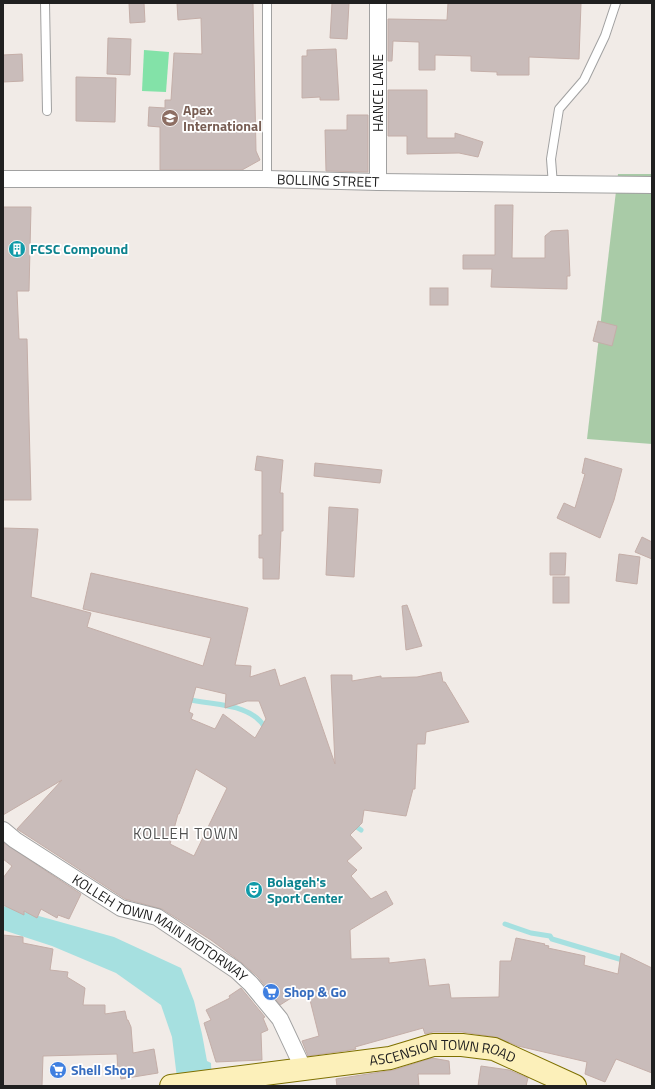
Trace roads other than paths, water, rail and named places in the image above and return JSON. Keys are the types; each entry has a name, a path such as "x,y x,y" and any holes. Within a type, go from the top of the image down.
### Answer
{"main road":[{"name":"ASCENSION TOWN ROAD","path":"171,1086 232,1079 266,1080 304,1070 390,1058 433,1045 462,1045 494,1049 575,1086"}],"street":[{"name":"HANCE LANE","path":"378,3 378,182"},
{"name":"BOLLING STREET","path":"3,179 267,179 553,185 652,185"},
{"name":"KOLLEH TOWN MAIN MOTORWAY","path":"3,830 15,840 121,908 157,917 236,970 251,984 280,1019 304,1070"}],"lane":[{"path":"45,3 47,111"},
{"path":"267,3 267,179"},
{"path":"553,185 551,159 559,109 584,80 605,36 616,3"}],"water":[{"path":"3,906 114,937 181,968 194,1001 207,1061 211,1063 212,1086 178,1086 172,1037 161,1005 116,973 52,946 3,930"}],"waterway":[{"path":"187,699 241,709 259,720 266,729"},
{"path":"352,824 361,830"},
{"path":"505,924 531,933 550,936 552,939 626,961"}],"place":[{"name":"Apex International","path":"170,118"},
{"name":"FCSC Compound","path":"17,249"},
{"name":"Bolageh's Sport Center","path":"254,890"},
{"name":"Shop & Go","path":"271,992"},
{"name":"Shell Shop","path":"58,1070"}],"district":[{"name":"KOLLEH TOWN","path":"186,834"}]}
